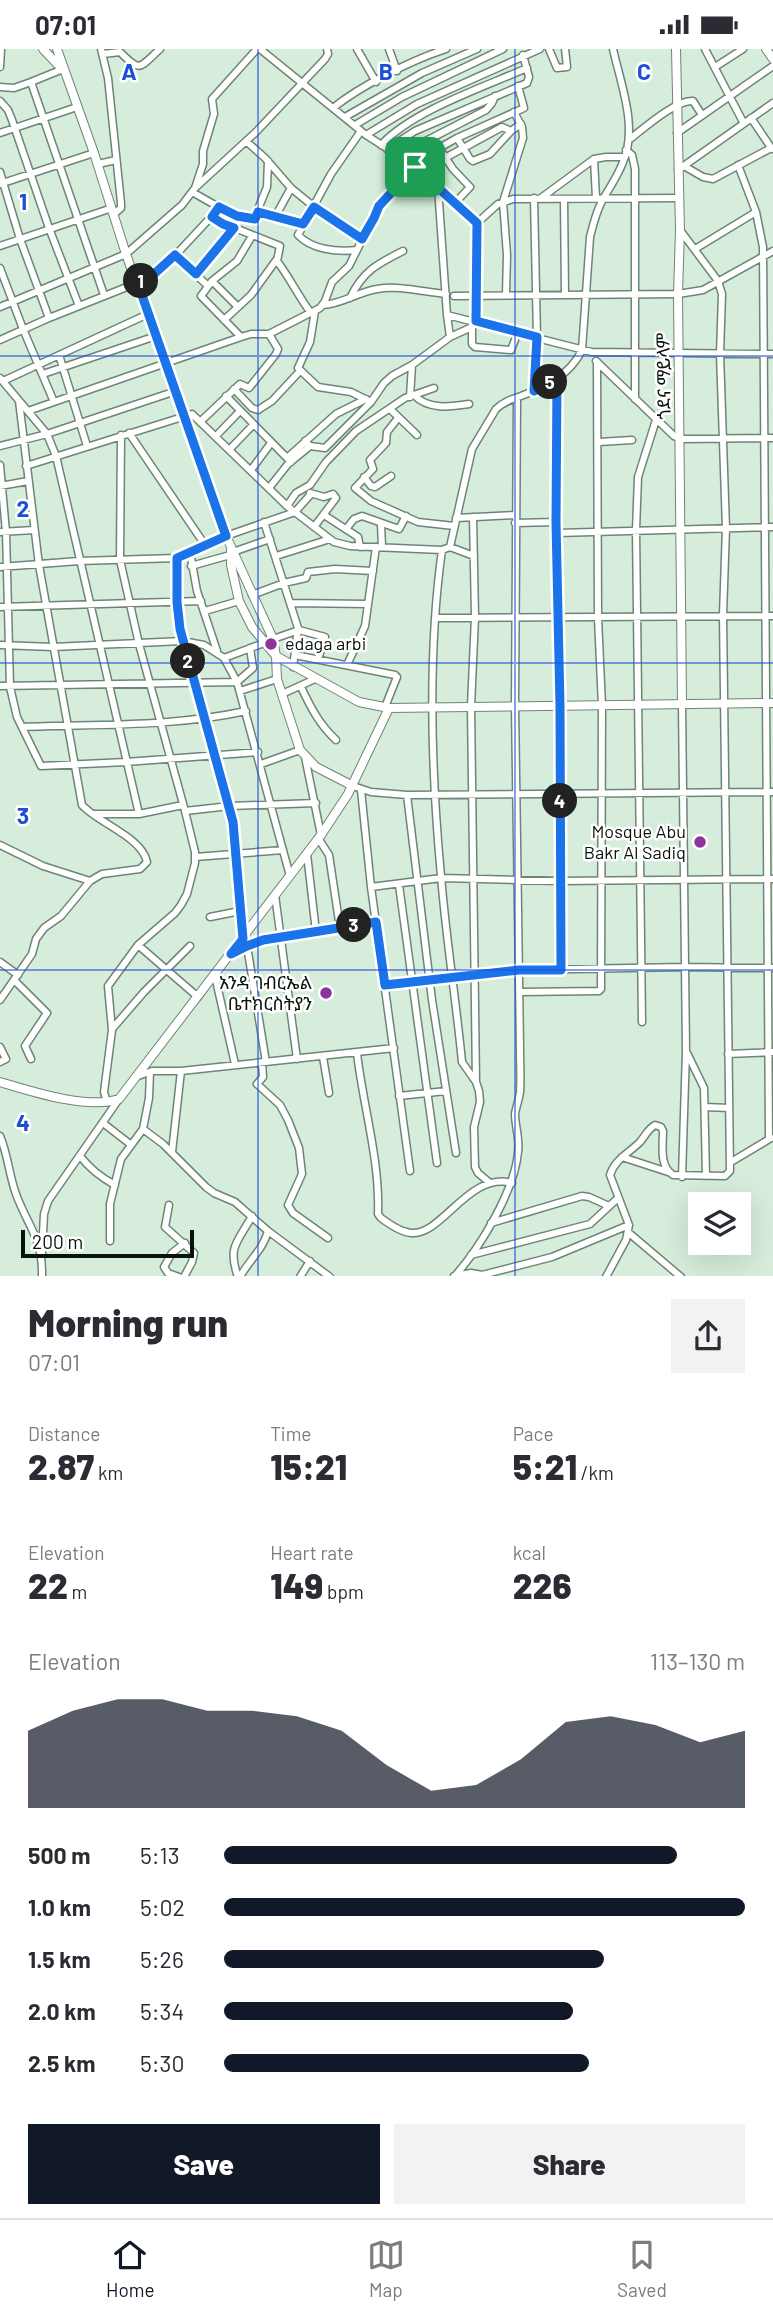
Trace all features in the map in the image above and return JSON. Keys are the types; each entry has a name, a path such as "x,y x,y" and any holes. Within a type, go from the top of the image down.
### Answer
{"street":[{"path":"43,49 64,71"},
{"path":"57,49 231,551 273,639 277,679 316,803 320,837 330,855 340,927"},
{"path":"0,246 49,228 121,207 108,78 102,52 120,52 128,62 137,66 142,65 160,49"},
{"path":"194,190 204,164 203,151 214,114 212,99 258,49 361,130 413,165 477,223 473,346 512,349 518,332"},
{"path":"0,307 126,254 153,232 246,141 325,59 327,49"},
{"path":"358,49 376,82"},
{"path":"389,49 397,71"},
{"path":"333,108 345,98 430,54 446,49"},
{"path":"345,117 422,73 477,49"},
{"path":"357,250 330,250 298,235 331,174 361,130 401,97 503,49"},
{"path":"361,130 540,49"},
{"path":"549,49 556,68 568,66 565,49"},
{"path":"450,547 475,443 498,406 557,378 573,365 582,350 590,237 600,197 626,153 629,139 629,125 613,49"},
{"name":"ጎደና ማይላም","path":"676,49 677,133 681,168 678,294 681,354 682,703"},
{"path":"705,49 744,122"},
{"path":"715,67 743,49"},
{"path":"766,49 773,59"},
{"path":"0,67 1,51"},
{"path":"384,147 529,80 523,55"},
{"path":"677,133 773,66"},
{"path":"384,147 393,132 418,117 527,68"},
{"path":"0,87 14,88 64,71"},
{"path":"31,82 104,296"},
{"path":"28,411 251,334 269,334 313,312 323,305 332,282 345,271 379,206 413,165 457,138 524,108 518,86"},
{"path":"479,90 483,101"},
{"path":"401,158 429,139 474,117 490,106 495,96"},
{"path":"629,139 677,105 691,99 702,115"},
{"path":"0,101 8,110 79,306"},
{"path":"681,168 773,103"},
{"path":"0,133 77,107"},
{"path":"506,295 507,255 503,202 523,138 521,124 514,112"},
{"path":"474,117 479,128"},
{"path":"681,168 713,179 772,149 751,118"},
{"path":"457,138 471,160 481,158 494,151 511,131 521,124"},
{"path":"445,158 502,127 511,131"},
{"path":"246,141 291,188 362,239"},
{"path":"439,148 470,187 455,203"},
{"path":"2,184 94,153"},
{"path":"537,199 594,159 626,153"},
{"path":"626,153 634,162 636,198 635,398"},
{"path":"594,159 600,197"},
{"path":"98,164 116,160"},
{"path":"194,190 237,216 254,219 267,187 268,161"},
{"path":"731,1162 771,1138 770,703 765,616 762,237 756,212 738,165"},
{"path":"0,172 20,239 49,318"},
{"path":"275,217 291,188"},
{"path":"438,188 450,337"},
{"path":"477,223 503,202 600,197 679,198"},
{"path":"534,391 537,337 537,199"},
{"path":"564,199 565,294"},
{"path":"0,340 153,275 219,207"},
{"path":"258,212 303,224"},
{"path":"695,250 756,212"},
{"path":"212,216 223,224 279,245 281,249 277,259 251,295 224,320"},
{"path":"196,274 234,228"},
{"path":"622,1157 682,1177 729,1174 731,1162 725,879 726,703 723,615 726,528 720,354 722,294 718,281 680,230"},
{"path":"242,337 201,296 210,284 237,261 252,236"},
{"path":"350,298 357,282 374,267 403,251"},
{"path":"454,296 678,294 703,290 773,251"},
{"path":"175,255 238,307"},
{"path":"277,259 299,297 313,312 310,342 298,365 300,371 318,387 351,393 369,400"},
{"path":"0,268 54,402"},
{"path":"345,271 357,282"},
{"path":"323,305 332,305 385,288 446,294"},
{"path":"139,814 56,456 47,434 1,379 148,314"},
{"path":"447,315 592,352 773,354"},
{"path":"307,444 325,448 384,383 473,323"},
{"path":"200,422 242,383 249,388 278,352 269,334"},
{"path":"43,374 156,335"},
{"path":"592,352 597,363 656,421 681,439 773,438"},
{"path":"59,355 87,446"},
{"path":"520,992 599,991 602,706 598,618 597,363"},
{"path":"412,365 412,396"},
{"path":"234,389 255,410 264,407 300,371"},
{"path":"557,378 561,970"},
{"path":"287,506 296,493 304,489 356,431 412,396 434,388"},
{"path":"0,446 81,424 176,391"},
{"path":"226,396 289,460"},
{"path":"412,396 436,406 469,404"},
{"path":"454,1276 471,1255 512,1183 519,1137 515,1113 520,1091 515,705 517,398"},
{"path":"269,488 289,460 336,414 369,400"},
{"path":"0,1000 32,954 36,939 44,928 68,908 90,881 102,874 140,869 147,862 147,857 128,838 82,806 39,565 19,401"},
{"path":"216,436 246,403"},
{"path":"390,409 417,435"},
{"path":"26,466 192,414 287,506 330,539 343,545 360,547 442,550 450,547 474,556"},
{"path":"398,418 387,432 386,443 370,460 374,468 355,488 371,501 423,523 515,515"},
{"path":"642,1022 636,530 638,477 656,421"},
{"path":"349,424 356,431"},
{"path":"230,449 253,425"},
{"path":"125,434 205,545"},
{"path":"107,1102 104,1092 112,1030 108,986 138,945 181,905 191,885 195,857 172,759 139,644 120,560 125,434"},
{"path":"599,442 632,440"},
{"path":"251,470 271,443"},
{"path":"0,465 4,607 10,645 10,687 15,712 41,766 258,752"},
{"path":"365,477 371,486 375,487 391,476"},
{"path":"1,486 28,481"},
{"path":"304,489 311,494 335,497 314,527"},
{"path":"3,567 177,558 226,536 295,512 311,494"},
{"path":"367,518 371,501"},
{"path":"324,515 358,537 360,547"},
{"path":"346,529 356,518 362,516 401,529 406,516"},
{"path":"473,517 475,617 471,706 476,1082 480,1102 474,1127 475,1167 490,1183"},
{"path":"264,522 299,630 293,667"},
{"path":"515,523 556,522"},
{"path":"347,665 365,627 381,524"},
{"path":"557,533 773,527"},
{"path":"3,532 34,530"},
{"path":"191,566 270,538"},
{"path":"276,556 330,539"},
{"path":"442,550 435,618 435,795 441,878 462,1062 476,1082"},
{"path":"231,551 239,601 252,627 264,643 276,656 293,667 359,702 387,707 770,703"},
{"path":"190,552 191,566 218,652"},
{"path":"177,558 177,602 182,641 230,806 237,855 240,911 264,1062 263,1077 257,1084 280,1105 299,1148 302,1174 288,1205 293,1213 328,1238"},
{"path":"253,595 284,583 303,581 308,572 318,570 373,571"},
{"path":"4,607 201,601"},
{"path":"205,611 239,601"},
{"path":"291,603 368,604"},
{"path":"435,618 773,616"},
{"path":"273,639 299,630 326,638 318,659"},
{"path":"0,645 53,647 182,641 204,645 218,652 224,658 240,691 290,876"},
{"path":"224,658 264,643"},
{"path":"0,686 237,682 253,667 250,649"},
{"path":"42,1276 45,1208 119,1099 231,954 245,942 275,895 357,788 396,676 295,655"},
{"path":"240,691 277,679"},
{"path":"282,694 315,679"},
{"path":"301,687 314,716 336,740"},
{"path":"682,703 686,1051 682,1177"},
{"path":"23,727 206,720 246,711"},
{"path":"302,753 316,767 357,788 407,795 769,792"},
{"path":"261,764 302,753"},
{"path":"357,788 410,1171"},
{"path":"407,795 430,980 456,1153"},
{"path":"95,814 139,814 184,808 316,803"},
{"path":"0,845 43,866 90,881"},
{"path":"195,857 283,850"},
{"path":"307,854 316,932"},
{"path":"371,887 441,878 561,881 770,879"},
{"path":"399,885 437,1163"},
{"path":"275,895 297,1059"},
{"path":"210,917 240,911"},
{"path":"245,942 376,922"},
{"path":"138,945 198,997"},
{"path":"112,1030 122,1015 190,946"},
{"path":"0,961 47,1013 24,1046 32,1059"},
{"path":"385,985 519,970 770,968"},
{"path":"215,976 235,1065"},
{"path":"0,1047 6,1059 0,1062"},
{"path":"138,1076 150,1072 394,1048"},
{"path":"686,1051 701,1079 705,1107 706,1177"},
{"path":"728,1054 770,1052"},
{"path":"357,1053 366,1119 378,1172 381,1219 411,1233 420,1232 444,1217 466,1196 490,1183 512,1183"},
{"path":"323,1057 329,1093"},
{"path":"172,1153 181,1071"},
{"path":"110,1241 108,1215 121,1159 130,1143 143,1129 149,1098 150,1072"},
{"path":"0,1082 71,1100 107,1102 119,1099"},
{"path":"399,1096 446,1091"},
{"path":"705,1107 729,1108"},
{"path":"103,1123 130,1143"},
{"path":"668,1172 663,1156 663,1131 655,1125 622,1157 610,1175 629,1229 681,1276"},
{"path":"143,1129 172,1153 206,1188 235,1202 268,1231 330,1276"},
{"path":"0,1136 17,1197 34,1230 42,1254"},
{"path":"80,1156 90,1169 115,1185"},
{"path":"490,1224 582,1196 589,1196 609,1206"},
{"path":"471,1255 590,1224 618,1198"},
{"path":"169,1205 165,1227 194,1253 184,1276"},
{"path":"252,1216 233,1248 234,1266 239,1276 259,1251 268,1231"},
{"path":"454,1276 471,1273 482,1275 552,1257 629,1229"},
{"path":"606,1276 629,1229"},
{"path":"179,1276 168,1273 164,1267 172,1254 185,1243"},
{"path":"300,1276 310,1261"}],"place":[{"name":"edaga arbi","path":"271,644"},
{"name":"Mosque Abu Bakr Al Sadiq","path":"700,842"},
{"name":"አንዳ ገብርኤል ቤተክርስትያን","path":"326,993"}],"route":[{"path":"415,167 477,223 476,321 537,337 534,391 557,378 561,970 519,970 385,985 376,922 263,940 231,954 243,939 236,840 230,806 182,641 177,602 177,558 226,536 137,281 153,275 175,255 196,274 222,246 234,228 212,217 219,207 249,219 255,219 258,212 303,224 314,207 362,239 379,206 415,167"}]}
